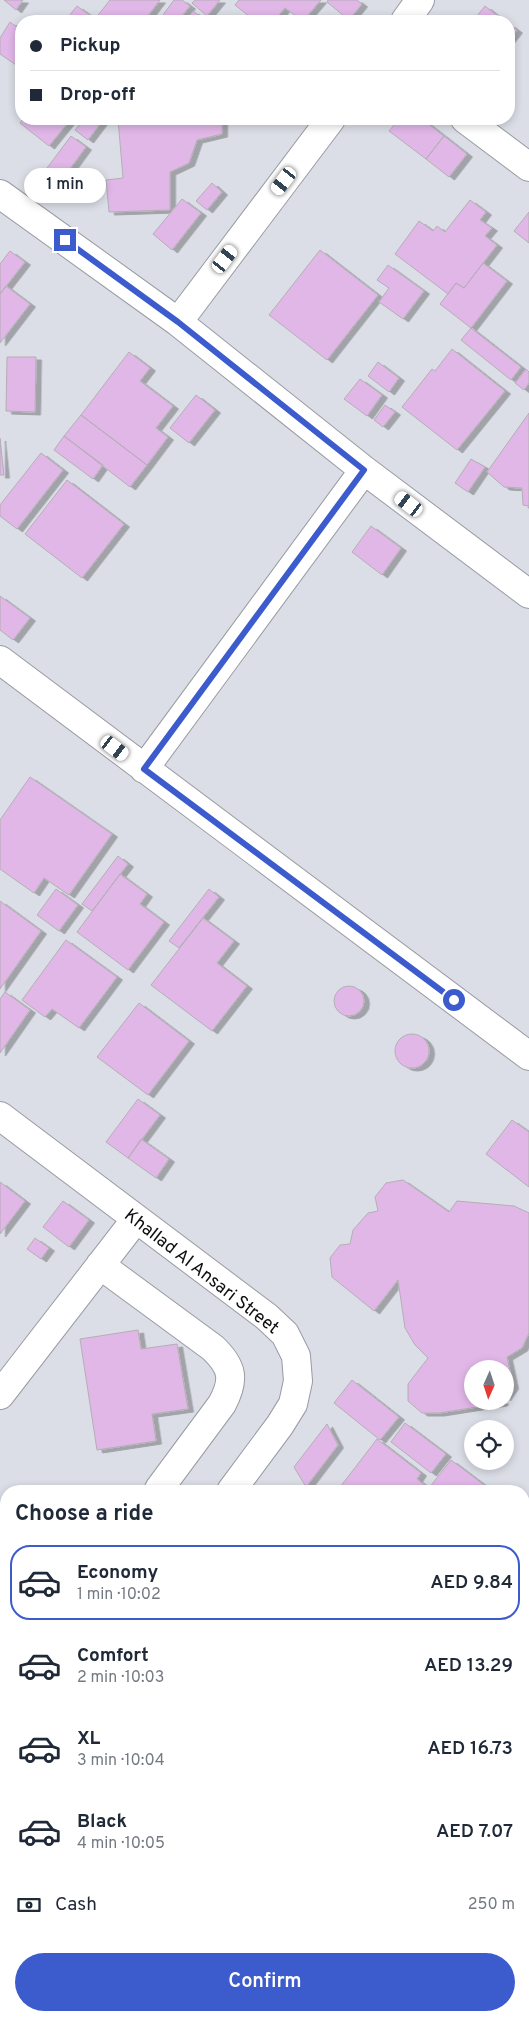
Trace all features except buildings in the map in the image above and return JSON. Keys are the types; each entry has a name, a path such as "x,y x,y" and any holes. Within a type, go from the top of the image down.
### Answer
{"street":[{"path":"409,15 420,0"},
{"path":"178,322 326,125"},
{"path":"473,125 529,167"},
{"path":"0,194 178,322 364,470 529,594"},
{"path":"144,769 364,470"},
{"path":"0,660 144,769 525,1044"},
{"name":"Khallad Al Ansari Street","path":"0,1116 267,1317 284,1334 296,1356 298,1381 293,1404 280,1425 235,1485"},
{"path":"0,1395 136,1219"},
{"path":"100,1265 214,1348 225,1360 231,1374 230,1390 222,1404 162,1485"}],"route":[{"path":"65,240 178,322 364,470 144,769 454,1000"}]}
